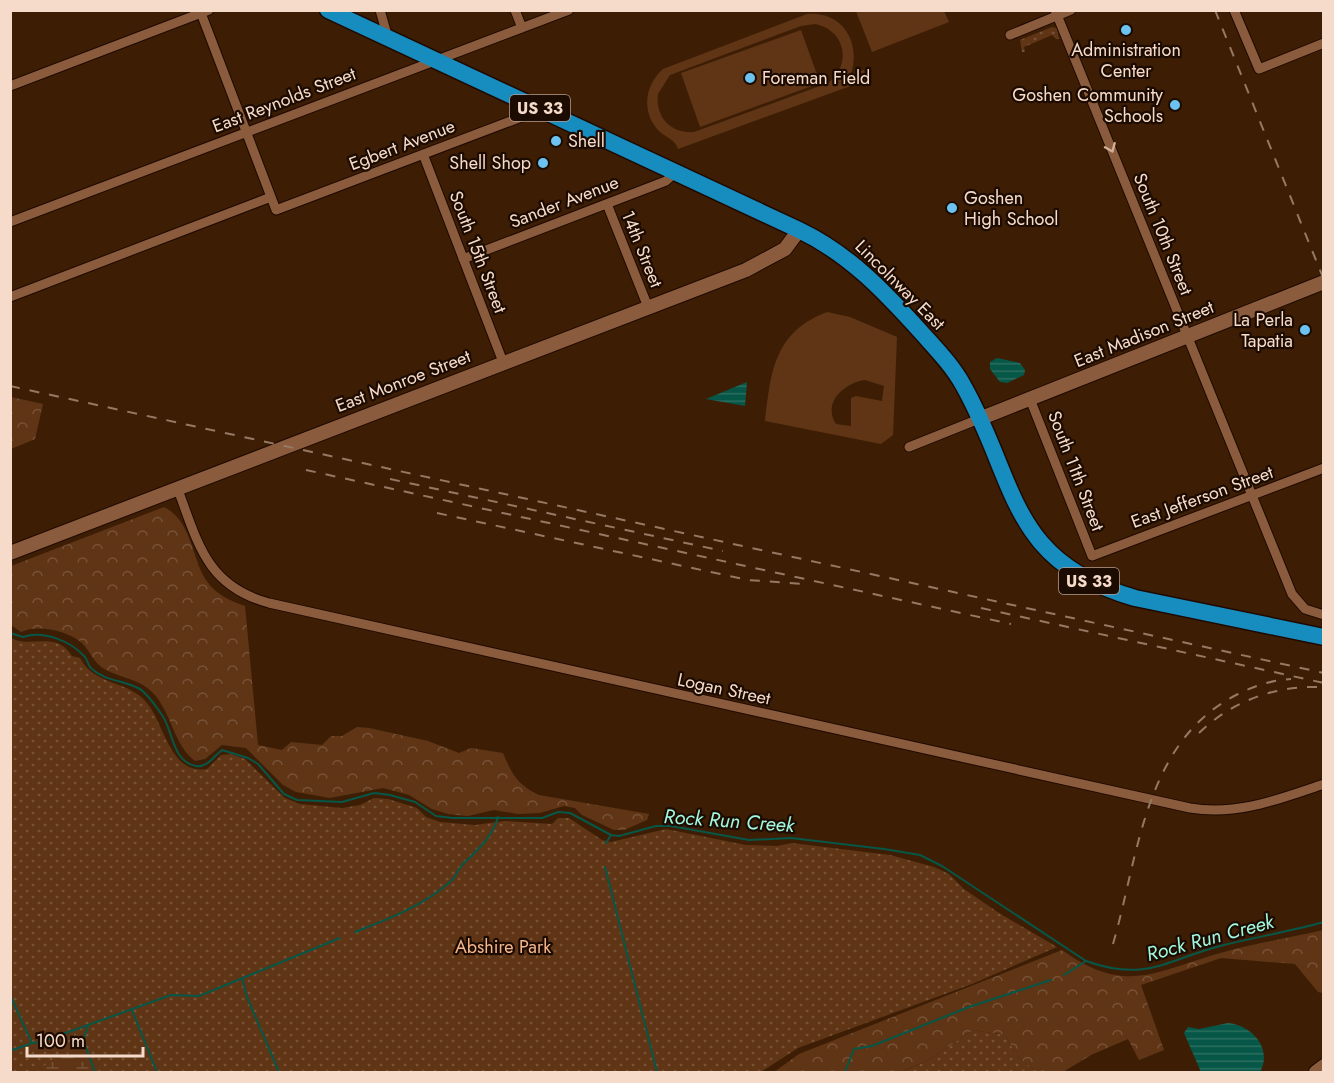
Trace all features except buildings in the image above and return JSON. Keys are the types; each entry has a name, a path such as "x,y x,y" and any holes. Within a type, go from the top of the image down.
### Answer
{"highway":[{"name":"Lincolnway East","path":"328,10 799,230 843,254 903,312 956,375 1012,498 1029,528 1048,550 1080,576 1112,592 1135,598 1323,637"}],"street":[{"path":"380,10 388,39"},
{"path":"515,10 522,28"},
{"name":"East Reynolds Street","path":"10,222 569,10"},
{"path":"1010,35 1056,13 1071,10"},
{"path":"1234,10 1259,69 1323,43"},
{"path":"10,86 205,12 271,197 10,297"},
{"name":"South 10th Street","path":"1056,13 1297,602 1305,609 1323,615"},
{"name":"Egbert Avenue","path":"271,197 276,210 524,116 537,106"},
{"name":"South 15th Street","path":"423,154 503,362"},
{"name":"Sander Avenue","path":"463,259 666,181 675,173"},
{"name":"14th Street","path":"607,204 648,307"},
{"name":"East Monroe Street","path":"10,553 765,262 785,249 799,230"},
{"name":"East Madison Street","path":"978,419 1323,282"},
{"name":"South 11th Street","path":"1030,399 1092,556"},
{"path":"909,447 978,419"},
{"name":"East Jefferson Street","path":"1092,556 1323,468"},
{"name":"Logan Street","path":"177,488 204,554 215,573 234,590 269,603 1211,812 1237,810 1323,784"},
{"path":"1316,1072 1323,1066"}],"green space":[{"path":"856,11 944,11 949,22 872,52"},
{"path":"807,14 820,14 839,23 846,31 853,51 851,74 864,70 867,80 678,149 658,130 647,107 649,90 663,69","holes":["815,24 825,28 839,41 843,58 836,76 828,83 694,132 678,130 662,117 658,94 670,75 801,26"]},
{"path":"1052,27 1057,28 1059,39 1052,35 1024,47 1025,52 1022,52 1020,40"},
{"name":"Foreman Field","path":"801,30 820,83 700,127 681,73"},
{"path":"827,312 850,317 897,337 893,435 881,444 765,421 773,370 778,356 786,342 809,320","holes":["865,380 884,386 882,401 856,396 851,398 851,426 836,424 832,416 833,402 843,390"]},
{"path":"11,397 43,404 35,439 11,449"},
{"path":"164,507 173,513 186,530 201,571 210,585 223,596 245,606 258,745 282,750 291,742 322,745 331,736 342,736 357,727 428,741 459,753 471,748 503,753 516,778 539,795 649,814 647,820 624,830 614,830 582,815 575,808 564,806 540,813 518,814 494,810 468,816 448,814 432,809 409,795 383,788 330,798 296,792 283,785 246,748 222,745 205,759 195,761 182,747 161,703 150,690 138,682 102,667 82,643 69,635 44,629 21,632 11,625 11,566"},
{"name":"Abshire Park","path":"11,638 27,642 59,644 66,648 72,656 80,658 94,674 140,696 153,712 177,757 185,764 195,769 207,769 221,755 231,754 245,759 285,798 300,804 342,808 360,805 374,798 388,799 417,808 426,817 440,822 475,825 505,821 552,824 558,818 569,818 602,840 611,842 666,829 746,845 777,846 792,843 890,855 934,867 949,874 964,889 999,913 1057,947 972,984 798,1048 761,1072 11,1072"},
{"path":"1323,930 1323,993 1318,992 1295,964 1221,958 1141,985 1164,1050 1139,1060 1128,1039 1091,1055 1063,1072 1038,1072 1019,1058 1005,1035 973,1030 927,1061 900,1072 774,1072 799,1054 1062,950 1105,973 1124,976 1142,975 1160,972 1236,949"},
{"path":"973,1030 1005,1035 1019,1058 1038,1072 901,1072 927,1061"},
{"path":"81,1049 91,1050 99,1072 36,1072 60,1054"}],"water":[{"path":"997,358 1020,363 1025,370 1024,375 1007,383 1000,382 990,369 990,362"},
{"path":"747,382 745,406 706,399"},
{"path":"1228,1023 1245,1028 1258,1040 1264,1055 1260,1072 1201,1072 1184,1033 1188,1027 1199,1029"}],"waterway":[{"name":"Rock Run Creek","path":"10,633 23,637 39,635 56,638 79,651 97,673 141,690 166,721 174,745 188,763 196,766 204,765 222,750 248,758 258,764 284,794 297,800 342,802 374,793 415,802 436,816 453,818 542,818 558,812 570,813 611,835 619,836 656,826 671,826 749,840 791,838 920,855 942,866 1086,961 1126,970 1157,966 1224,945 1324,922"},
{"path":"355,932 405,911 440,891 484,843 498,817"},
{"path":"606,843 611,835"},
{"path":"605,867 657,1072"},
{"path":"10,995 32,1043 41,1042 171,995 199,996 340,938"},
{"path":"1064,975 1086,961"},
{"path":"242,978 247,997 279,1072"},
{"path":"845,1072 854,1049 872,1046 969,1007 1051,980"},
{"path":"132,1010 157,1072"},
{"path":"88,1027 83,1040 95,1072"},
{"path":"10,1051 32,1043"}],"railway":[{"path":"1215,10 1324,280"},
{"path":"10,386 1324,673"},
{"path":"306,470 1011,624"},
{"path":"390,479 723,551"},
{"path":"437,513 748,580 805,584"},
{"path":"981,608 1324,683"},
{"path":"1113,944 1150,803 1164,770 1182,740 1207,715 1238,694 1263,684 1291,679"},
{"path":"1199,733 1225,713 1254,698 1285,689 1318,687"}],"place":[{"name":"Administration Center","path":"1126,30"},
{"name":"Foreman Field","path":"750,78"},
{"name":"Goshen Community Schools","path":"1175,105"},
{"name":"Shell","path":"556,141"},
{"name":"Shell Shop","path":"543,163"},
{"name":"Goshen High School","path":"952,208"},
{"name":"La Perla Tapatia","path":"1305,330"}]}
